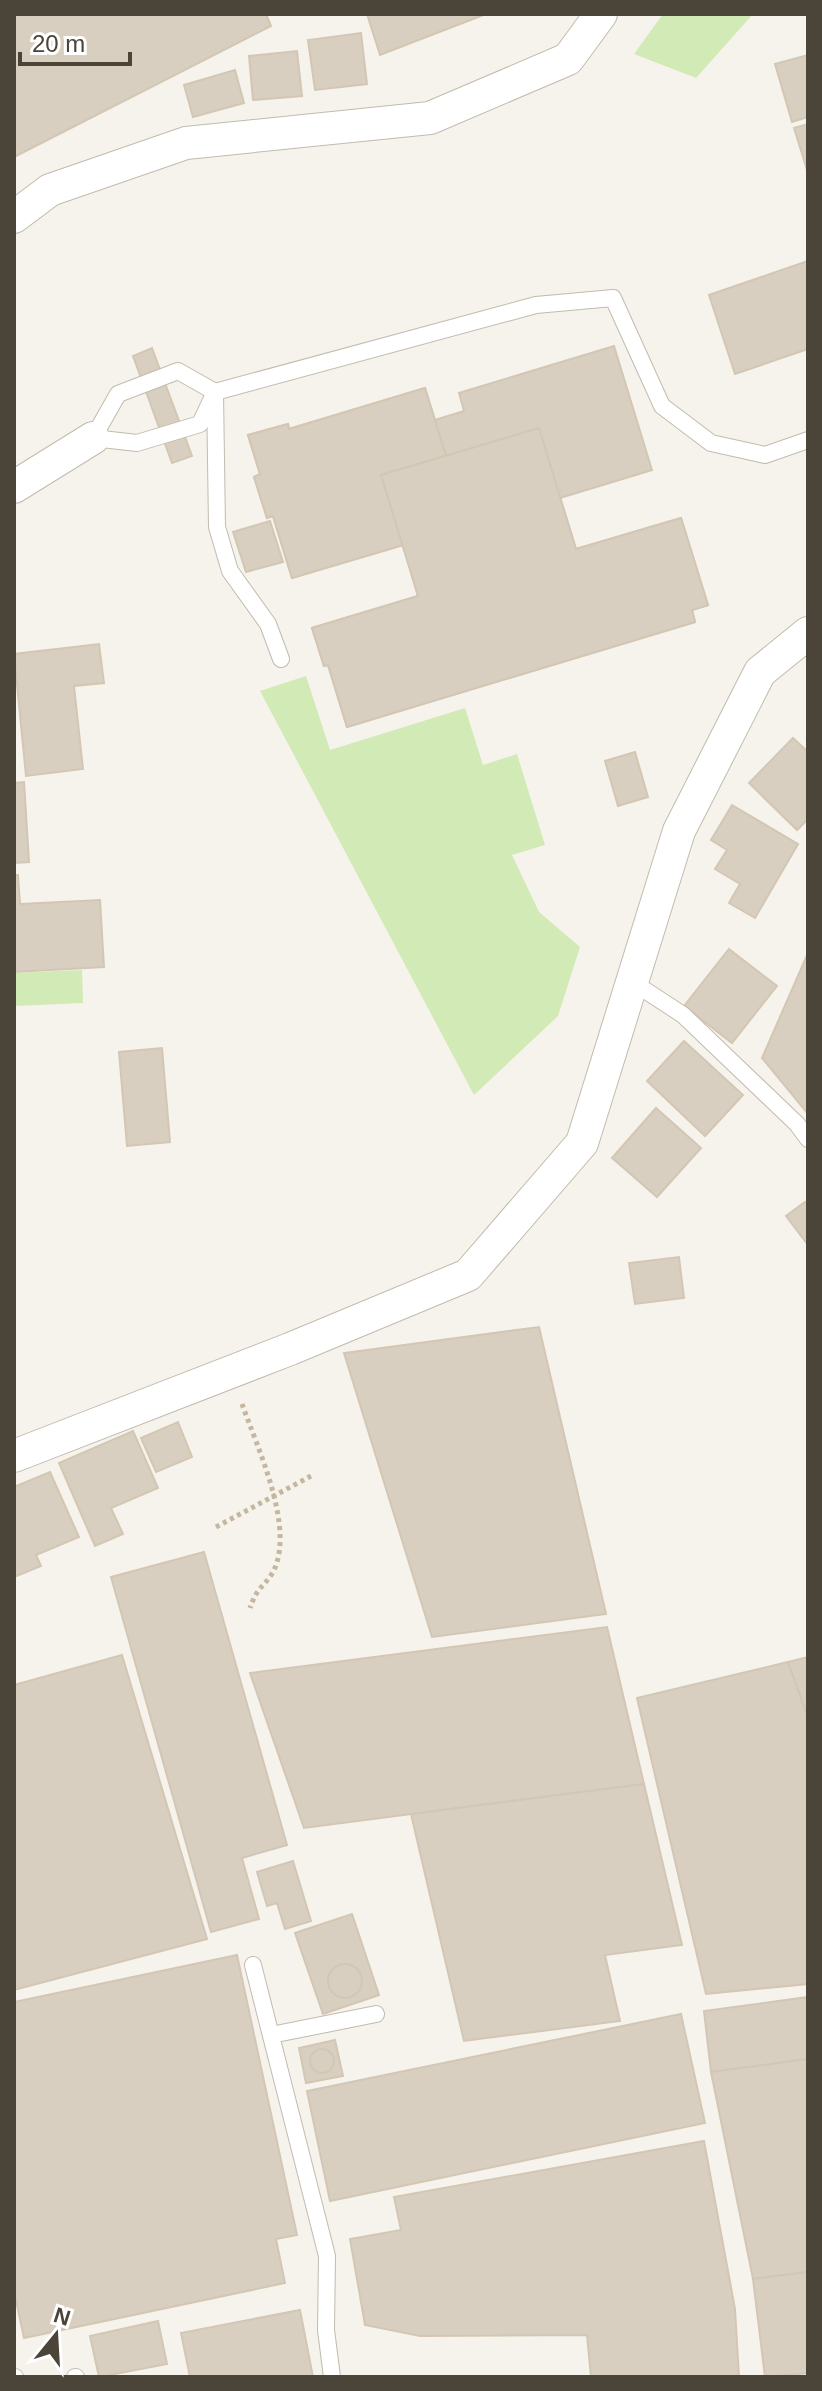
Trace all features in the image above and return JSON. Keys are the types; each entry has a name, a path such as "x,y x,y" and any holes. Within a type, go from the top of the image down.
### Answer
{"street":[{"path":"14,217 50,190 186,143 430,118 568,59 601,14"},
{"path":"14,487 93,438"},
{"path":"14,1456 231,1373 468,1275 582,1143 679,831 760,672 808,633"}],"lane":[{"path":"215,392 200,424 137,443 93,438 118,394 178,371 215,392 536,305 613,298 662,406 711,443 765,455 808,440"},
{"path":"215,392 217,527 230,571 268,624 281,659"},
{"path":"631,981 683,1015 797,1124 808,1139"},
{"path":"253,1965 327,2256 326,2330 332,2377"},
{"path":"271,2035 376,2014"}],"path":[{"path":"231,1373 275,1496 281,1535 273,1571 255,1592 250,1608"},
{"path":"216,1527 311,1476"}],"green space":[{"path":"663,14 753,14 696,78 634,54"},
{"path":"306,676 330,750 465,708 483,765 517,754 545,845 512,855 539,912 580,947 558,1016 474,1095 260,691"},
{"path":"82,970 83,1003 14,1006 14,973"}],"building":[{"path":"14,14 266,14 271,26 14,157"},
{"path":"367,14 486,14 380,55"},
{"path":"361,33 367,84 315,90 308,40"},
{"path":"297,51 302,96 253,100 249,56"},
{"path":"808,55 808,117 792,122 775,64"},
{"path":"235,70 244,103 193,117 184,85"},
{"path":"808,124 808,173 794,128"},
{"path":"808,261 808,349 735,374 709,295"},
{"path":"614,346 652,470 560,498 576,549 681,518 708,605 692,610 695,622 347,727 328,665 324,666 312,628 418,596 403,545 292,578 273,516 267,518 254,477 260,474 248,435 288,424 289,429 425,388 435,420 464,411 459,393"},
{"path":"152,348 192,456 172,463 133,356"},
{"path":"425,388 446,456 381,475 403,545 292,578 273,516 267,518 254,477 260,474 248,435 288,424 289,429"},
{"path":"539,428 576,549 681,518 708,605 692,610 695,622 347,727 328,665 324,666 312,628 418,596 381,475"},
{"path":"270,521 283,562 246,572 233,532"},
{"path":"99,644 104,683 74,686 83,769 26,776 14,654"},
{"path":"793,738 808,752 808,819 797,830 749,783"},
{"path":"635,752 648,797 618,806 605,761"},
{"path":"24,782 29,862 14,863 14,783"},
{"path":"732,805 798,844 755,918 729,903 740,884 715,869 727,850 711,840"},
{"path":"14,875 18,875 20,904 100,900 104,967 14,972"},
{"path":"729,949 777,986 732,1043 684,1006"},
{"path":"808,953 808,1114 762,1058"},
{"path":"684,1041 743,1095 705,1136 647,1081"},
{"path":"162,1048 170,1142 127,1146 119,1052"},
{"path":"656,1108 701,1148 657,1197 612,1158"},
{"path":"805,1202 808,1206 808,1245 786,1216"},
{"path":"679,1257 684,1298 635,1304 629,1263"},
{"path":"539,1327 606,1614 432,1637 344,1353"},
{"path":"178,1422 192,1457 156,1472 141,1438"},
{"path":"133,1431 158,1488 111,1508 123,1534 95,1546 59,1463"},
{"path":"50,1472 79,1537 36,1555 41,1566 14,1577 14,1487"},
{"path":"204,1552 287,1845 242,1858 259,1919 211,1932 111,1577"},
{"path":"607,1627 644,1784 304,1828 250,1673"},
{"path":"122,1655 207,1939 14,1990 14,1685"},
{"path":"808,1657 808,1718 788,1662"},
{"path":"788,1662 808,1718 808,1984 706,1994 637,1698"},
{"path":"644,1784 682,1945 605,1955 620,2021 464,2041 411,1814"},
{"path":"293,1861 311,1921 285,1929 277,1903 267,1906 257,1872"},
{"path":"352,1914 379,1995 323,2014 295,1933"},
{"path":"237,1955 297,2235 276,2239 285,2283 24,2338 14,2291 14,2002"},
{"path":"345,1964 357,1969 362,1981 357,1993 345,1998 333,1993 328,1981 333,1969"},
{"path":"808,1997 808,2059 711,2072 704,2011"},
{"path":"681,2014 705,2123 330,2201 307,2091"},
{"path":"335,2040 343,2076 306,2083 299,2048"},
{"path":"322,2049 333,2056 334,2061 327,2072 322,2073 311,2066 310,2061 317,2050"},
{"path":"808,2059 808,2272 753,2279 711,2072"},
{"path":"704,2141 735,2309 739,2377 591,2377 587,2335 420,2336 365,2325 350,2239 401,2230 394,2197"},
{"path":"808,2272 808,2373 765,2377 753,2279"},
{"path":"300,2310 313,2377 190,2377 181,2333"},
{"path":"158,2321 167,2364 99,2377 90,2336"}]}
